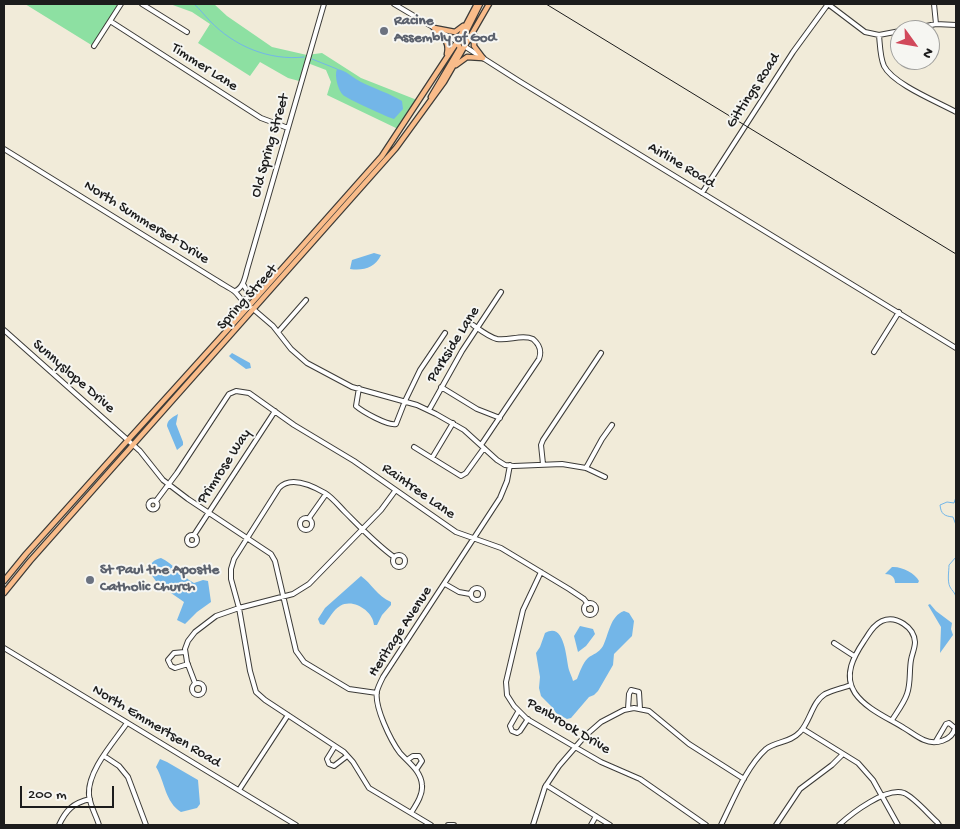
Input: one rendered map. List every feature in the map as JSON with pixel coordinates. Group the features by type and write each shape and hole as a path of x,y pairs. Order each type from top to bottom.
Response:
{"main road":[{"path":"465,46 462,40 479,4"},
{"name":"Spring Street","path":"4,581 50,527 382,156 445,61 479,4"},
{"name":"Spring Street","path":"4,593 56,532 379,170 449,74 489,4"},
{"path":"434,28 455,32 461,29 471,15"},
{"path":"434,28 448,45 445,61"},
{"path":"476,28 473,43 483,58"},
{"path":"420,116 460,48 457,42"},
{"path":"449,74 467,56 483,58"},
{"path":"95,477 101,482"},
{"path":"50,527 56,532"}],"street":[{"path":"94,46 121,4"},
{"path":"142,4 187,32"},
{"name":"Old Spring Street","path":"243,284 324,4"},
{"name":"Airline Road","path":"394,4 956,348"},
{"path":"828,4 865,32 880,35 890,33"},
{"name":"Gittings Road","path":"702,192 793,52 828,4"},
{"path":"934,4 936,20"},
{"name":"Timmer Lane","path":"110,22 261,118 288,128"},
{"path":"940,24 956,25"},
{"path":"880,35 882,59 885,68 891,75 902,83 956,112"},
{"name":"North Summerset Drive","path":"4,149 228,289 235,291"},
{"path":"243,284 248,294 247,298 242,300 235,291 243,284"},
{"name":"Parkside Lane","path":"429,410 475,326 501,292"},
{"path":"278,332 306,300"},
{"path":"249,306 278,332 291,349 307,363 344,383 429,410 453,423 505,465 562,464 586,468 605,477"},
{"path":"874,352 899,312"},
{"path":"414,447 461,476 466,473 540,359 540,348 536,342 529,338 499,339 492,337 475,326"},
{"name":"Sunnyslope Drive","path":"4,330 134,445 148,459 160,477 169,485 273,557 284,596"},
{"path":"359,388 356,406 360,410 392,425 396,424 420,370 445,333"},
{"path":"543,464 541,445 543,440 601,353"},
{"path":"441,387 477,409 500,418"},
{"name":"Raintree Lane","path":"169,485 224,400 230,394 239,391 253,395 294,425 354,461 456,532 501,548 584,599 588,604"},
{"name":"Primrose Way","path":"194,535 275,411"},
{"path":"432,458 453,423"},
{"path":"586,468 602,439 612,426"},
{"name":"Heritage Avenue","path":"416,770 391,740 380,710 377,692 383,677 500,498 507,481 510,466"},
{"path":"394,557 326,494 296,481 289,481 279,488 234,559 231,579 239,608 250,671 256,692 347,756 370,788 431,825"},
{"path":"156,501 169,485"},
{"path":"195,683 185,652 188,642 204,623 216,616 239,608 292,594 308,584 381,510 395,491"},
{"path":"309,518 326,494"},
{"name":"Penbrook Drive","path":"540,572 523,610 506,682 507,695 518,712 602,762 640,779 706,825"},
{"path":"445,584 459,592 470,594"},
{"path":"284,596 296,651 304,662 349,689 377,692"},
{"path":"892,720 907,695 915,644 914,634 904,624 897,620 883,620 876,625 854,656 850,671 851,685 856,694 866,704 926,741 936,741 945,740 951,736 955,728 949,723 946,724 936,741"},
{"path":"834,643 854,656"},
{"name":"North Emmertsen Road","path":"4,648 296,825"},
{"path":"185,652 174,653 168,660 171,666 175,668 188,664"},
{"path":"721,825 744,779 768,748 793,739 803,729 820,699 825,694 851,685"},
{"path":"628,709 631,690 639,692 640,709"},
{"path":"532,825 546,785 584,736 601,722 628,709 634,708 649,712 681,737 744,779"},
{"path":"518,712 510,726 512,731 517,733 520,731 528,719"},
{"path":"238,790 288,715"},
{"path":"99,825 90,799 91,779 127,722"},
{"path":"803,729 858,763 874,780 898,825"},
{"path":"335,746 327,759 329,764 334,766 347,756"},
{"path":"776,825 800,789 832,765 843,754"},
{"path":"104,756 119,766 128,777 146,825"},
{"path":"407,760 413,756 419,756 422,761 416,770 422,785 421,794 411,813"},
{"path":"546,785 610,825"},
{"path":"839,825 853,812 883,796 896,792 907,794 939,825"},
{"path":"59,825 71,806 90,799"},
{"path":"591,825 596,816"},
{"path":"283,825 286,819"},
{"path":"448,825 454,825"}],"green space":[{"path":"25,4 120,4 93,46"},
{"path":"170,4 214,4 227,16 272,47 307,55 322,53 361,78 417,100 398,129 327,95 331,82 326,70 305,62 299,81 288,78 260,62 250,76 198,43 210,24 192,12"}],"water":[{"path":"337,69 402,101 403,109 394,119 346,97 341,93 338,86 336,79"},
{"path":"374,253 381,255 372,266 364,269 350,269 352,260"},
{"path":"232,353 250,363 251,368 246,369 231,358 229,356"},
{"path":"178,414 176,424 183,445 177,450 167,424 169,420"},
{"path":"161,558 194,583 203,580 208,581 211,602 185,624 177,620 184,602 158,584 148,570 153,562"},
{"path":"892,567 911,573 917,578 918,583 895,583 892,576 885,574"},
{"path":"361,576 382,597 391,602 391,605 382,615 377,625 374,625 370,615 362,607 351,604 340,606 324,625 320,624 318,619 325,608"},
{"path":"930,604 952,623 953,635 940,653 941,627 928,605"},
{"path":"624,611 629,613 634,621 632,636 614,654 613,665 598,691 589,697 571,718 567,719 556,713 541,696 539,688 540,677 536,653 545,633 557,632 561,637 573,681 577,679 586,660 601,648 613,621 619,613"},
{"path":"580,626 593,629 595,634 586,646 578,652 574,636"},
{"path":"160,759 198,780 200,804 197,808 181,812 172,803 156,767"}],"waterway":[{"path":"194,4 219,30 253,50 278,57 304,57"},
{"path":"312,59 337,69"},
{"path":"956,497 954,503 947,502 940,505 941,511 945,515 953,517 956,525"},
{"path":"956,557 949,565 948,579 949,585 956,597"}],"railway":[{"path":"546,4 956,254"}],"place":[{"name":"Racine Assembly of God","path":"384,31"},
{"name":"St Paul the Apostle Catholic Church","path":"90,580"}]}
